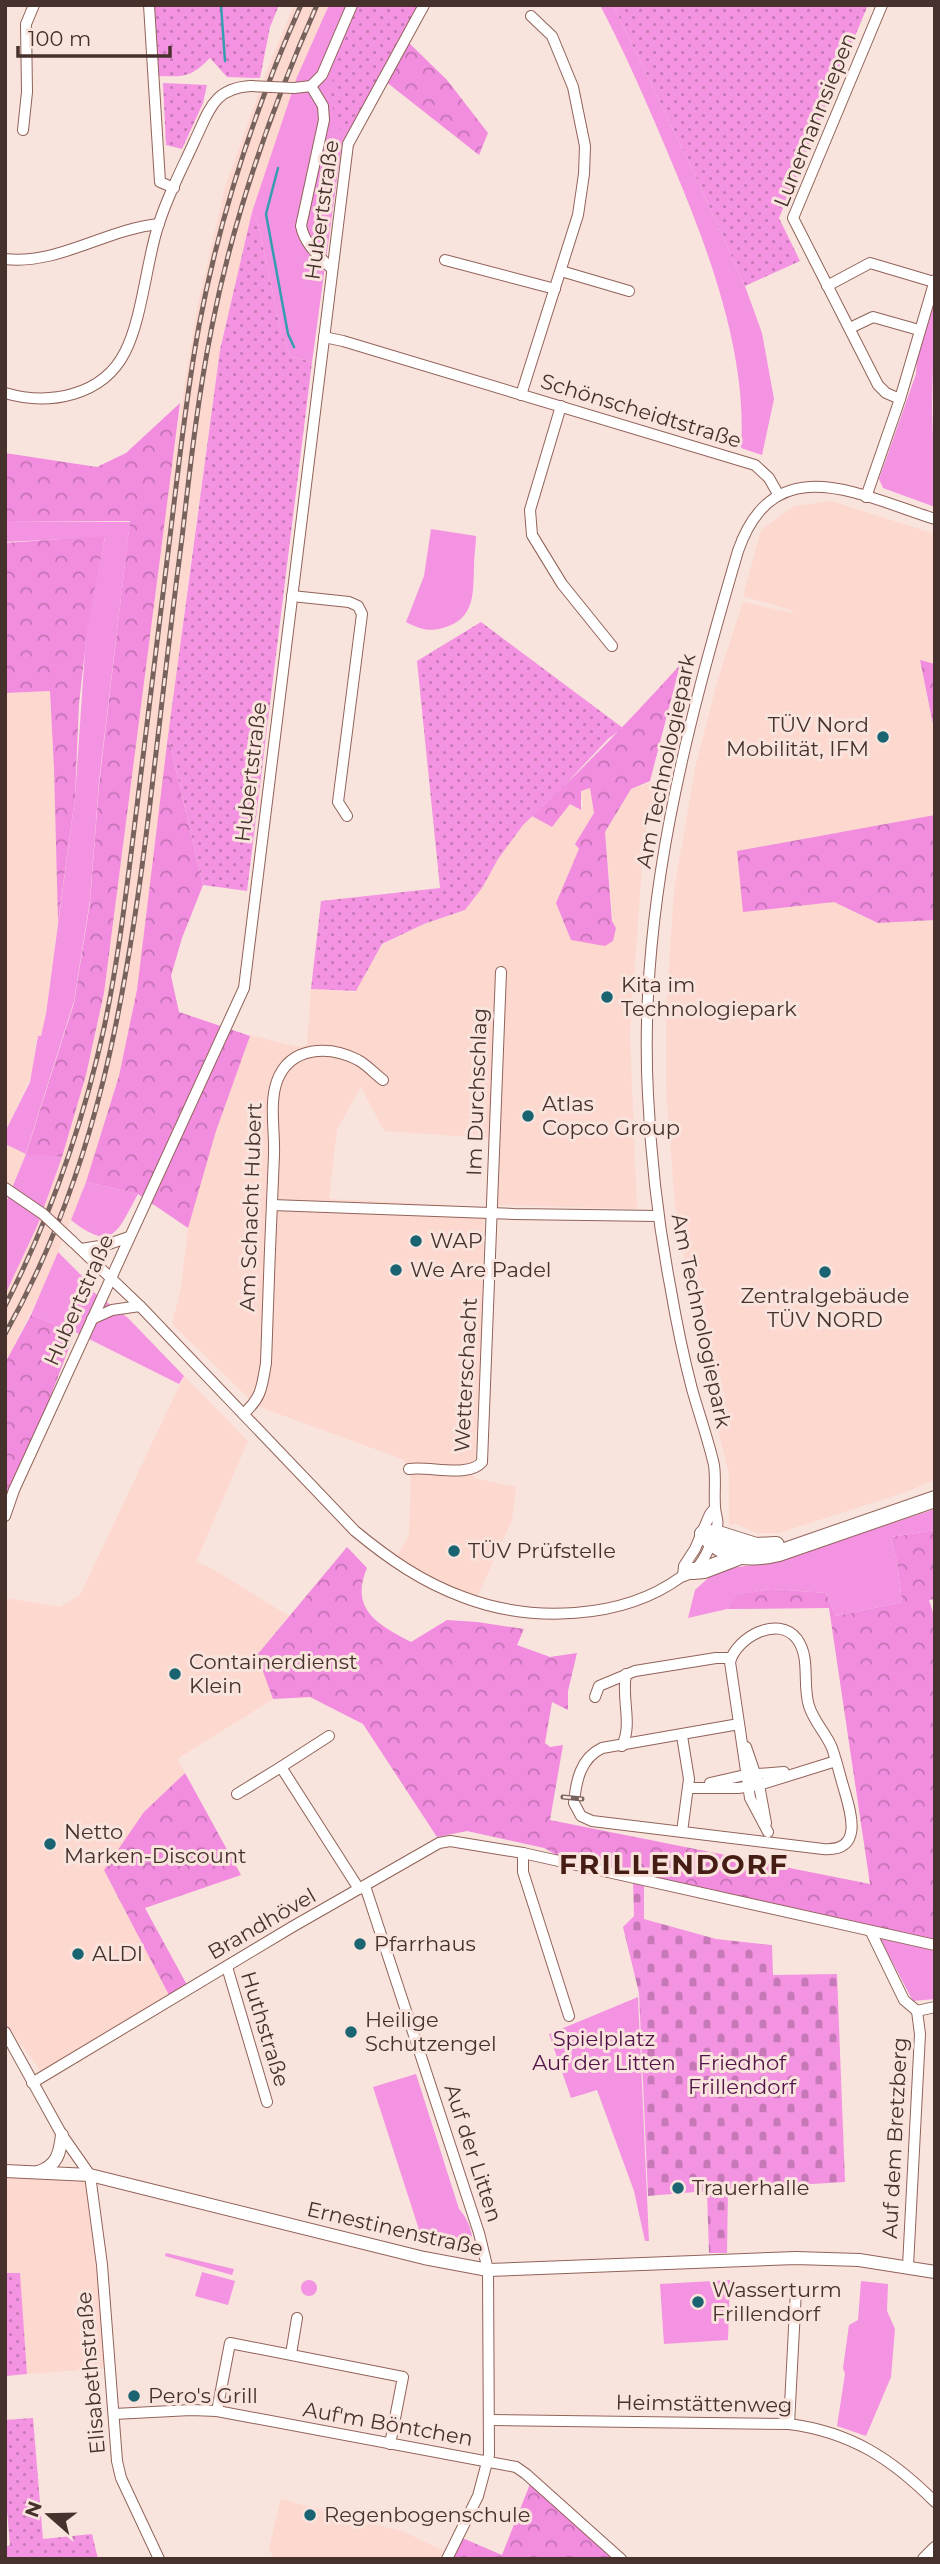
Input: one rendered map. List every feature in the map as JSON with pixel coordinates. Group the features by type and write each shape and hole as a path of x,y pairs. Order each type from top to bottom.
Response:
{"highway":[{"path":"710,1537 756,1546 779,1545 935,1492"},
{"path":"688,1573 738,1557 779,1553 935,1499"},
{"path":"710,1537 738,1557"}],"main road":[{"path":"36,2172 47,2169 54,2162 59,2154 62,2135"},
{"name":"Ernestinenstraße","path":"5,2171 90,2175 424,2258 488,2270 796,2258 908,2266 935,2274"},
{"path":"924,2559 935,2548"}],"street":[{"path":"23,130 27,92 26,24 34,5"},
{"path":"149,5 160,182 174,188"},
{"path":"5,393 41,400 72,396 106,376 119,362 130,338 159,224 214,101 229,89 251,86 311,86 322,75 352,5"},
{"name":"Hubertstraße","path":"5,1516 14,1490 244,988 350,137 424,5"},
{"name":"Lunemannsiepen","path":"882,5 793,218 878,385 886,393 900,399"},
{"path":"521,395 582,198 585,146 578,101 561,57 552,36 531,16"},
{"path":"311,86 323,107 324,120 301,226 303,237 310,247 332,269"},
{"path":"5,259 29,259 56,254 143,226 159,224"},
{"path":"445,260 555,289"},
{"path":"827,286 870,263 934,281 900,399 866,497"},
{"path":"561,271 629,291"},
{"path":"850,328 873,317 919,330"},
{"name":"Schönscheidtstraße","path":"324,337 755,465 769,478 778,494"},
{"path":"561,407 531,507 530,522 538,547 562,584 612,646"},
{"path":"778,494 795,488 822,487 866,497 935,519"},
{"name":"Am Technologiepark","path":"243,1414 355,1531 418,1577 485,1604 532,1612 574,1612 631,1603 666,1589 688,1573 710,1537 710,1514 715,1508 714,1466 670,1290 658,1216 649,1115 647,1025 650,961 672,800 694,707 738,551 752,522 764,505 778,494"},
{"path":"292,596 349,602 358,606 362,614 338,803 347,817"},
{"name":"Im Durchschlag","path":"491,1213 501,972"},
{"name":"Am Schacht Hubert","path":"243,1414 256,1402 262,1389 265,1363 274,1093 277,1081 288,1064 318,1049 331,1050 359,1061 383,1080"},
{"path":"10,1191 43,1214 140,1306 243,1414"},
{"path":"272,1205 615,1217 658,1216"},
{"name":"Wetterschacht","path":"410,1469 468,1471 482,1462 491,1213"},
{"path":"77,1246 106,1245 129,1237"},
{"path":"92,1320 112,1310 140,1306"},
{"path":"740,1730 645,1740 603,1748 586,1761 575,1790 574,1803 577,1811 592,1821 682,1832 769,1837 829,1849 845,1843 851,1833 853,1819 829,1741 810,1710 805,1687 805,1658 792,1634 776,1627 764,1630 738,1648 731,1658 733,1693 752,1780 750,1798 769,1837"},
{"path":"595,1698 599,1686 635,1671 731,1658"},
{"path":"622,1746 629,1718 624,1696 626,1674"},
{"path":"607,1684 624,1696"},
{"path":"237,1794 329,1736"},
{"path":"682,1736 689,1788 682,1832"},
{"path":"689,1788 752,1780 836,1761"},
{"name":"Auf der Litten","path":"281,1767 362,1888 479,2233 488,2270 491,2420 488,2461 478,2496 447,2559"},
{"name":"Brandhövel","path":"32,2083 439,1843 450,1841 523,1853 935,1945"},
{"path":"523,1853 523,1872 569,2016"},
{"name":"Auf dem Bretzberg","path":"871,1932 904,2000 917,2011 920,2034 908,2266"},
{"name":"Huthstraße","path":"227,1966 267,2102"},
{"name":"Auf dem Bretzberg","path":"917,2011 935,2007"},
{"path":"5,2032 62,2135 90,2175"},
{"name":"Elisabethstraße","path":"90,2175 121,2478 159,2559"},
{"path":"789,2424 796,2290"},
{"path":"290,2354 297,2318"},
{"path":"217,2411 230,2343 290,2354 402,2377 390,2444"},
{"name":"Auf'm Böntchen","path":"114,2414 217,2411 516,2467 621,2559"},
{"name":"Heimstättenweg","path":"491,2420 789,2424 813,2427 852,2440 887,2460 935,2502"}],"shaded area":[{"path":"294,5 329,5 297,77 252,212 220,350 137,990 119,1076 86,1182 44,1286 5,1363 5,1295 38,1224 62,1157 86,1075 104,993 171,471 197,308 225,188 265,75"},
{"path":"831,501 935,534 935,664 920,661 935,734 935,815 738,851 743,911 834,902 878,923 935,920 935,1480 779,1533 756,1533 735,1523 731,1526 729,1524 729,1474 712,1407 714,1400 724,1394 720,1375 713,1376 707,1370 698,1335 675,1205 666,1089 666,1013 674,891 695,768 718,679 743,602 793,613 791,610 743,596 761,530 794,506"},
{"path":"50,691 58,922 46,1014 41,1036 37,1036 32,1074 5,1132 5,693"},
{"path":"659,780 644,838 630,1035 637,1209 495,1205 488,1138 384,1131 361,1087 337,1129 329,1199 484,1207 482,1336 474,1478 516,1487 512,1520 477,1597 466,1595 395,1560 409,1535 411,1469 402,1459 257,1406 172,1324 181,1288 188,1228 216,1130 250,1035 298,1047 307,1045 311,989 355,992 382,945 423,925 465,910 482,888 498,859 532,816 552,827 570,804 580,810 583,805 581,791 590,787 594,813 575,844 580,848 556,903 571,940 581,941 616,928 613,921 605,832 631,789"},
{"path":"5,1144 26,1154 5,1204"},
{"path":"184,1376 248,1441 196,1562 209,1567 289,1616 257,1655 273,1699 177,1759 185,1773 144,1812 105,1870 169,1995 42,2073 5,2022 5,1598 60,1607 80,1595"},
{"path":"5,2175 92,2179 112,2368 27,2374 20,2274 5,2273"},
{"name":"Regenbogenschule","path":"281,2499 404,2532 446,2552 442,2559 274,2559 269,2548"}],"green space":[{"path":"150,5 279,5 270,27 260,78 227,77 210,58 196,70 184,75 153,76"},
{"path":"329,5 352,5 349,133 342,142 312,362 290,356 281,332 258,223 252,212 297,77"},
{"path":"353,5 423,5 349,133 335,126 331,91 339,39"},
{"path":"600,5 613,5 696,177 745,286 762,333 774,399 762,455 741,448 738,372 731,334 709,258 651,114"},
{"path":"613,5 868,5 779,218 800,261 745,286"},
{"path":"407,41 447,80 488,133 479,155 385,81"},
{"path":"163,83 207,85 203,103 182,149 166,145"},
{"path":"252,212 258,223 281,332 290,356 312,362 247,891 203,885 168,736 220,350"},
{"path":"935,286 932,406 935,507 883,488 879,479 916,374 917,357"},
{"path":"180,403 104,993 86,1075 62,1157 26,1154 74,1003 90,903 99,785 130,521 5,521 5,453 97,467 126,453"},
{"path":"5,521 130,522 99,781 90,900 74,1001 26,1153 62,1157 38,1224 5,1295 5,1205 26,1154 5,1144 5,1132 30,1082 38,1036 41,1036 46,1014 75,797 87,622 105,537 5,542"},
{"path":"431,529 476,536 471,603 467,611 454,624 428,630 406,622 424,576"},
{"path":"105,536 88,623 79,704 75,797 58,922 50,691 5,693 5,543"},
{"path":"481,622 623,728 608,739 523,825 465,910 424,924 382,944 356,991 311,989 321,901 440,888 417,661"},
{"path":"920,660 935,664 935,734"},
{"path":"680,665 650,781 631,789 605,832 612,921 616,928 613,941 605,946 571,940 556,903 579,849 575,844 594,813 590,788 581,791 581,810 570,804 552,827 532,816 608,742"},
{"path":"168,736 203,885 182,938 171,976 179,1012 250,1036 216,1131 188,1228 138,1194 86,1182 119,1076 137,990"},
{"path":"935,815 935,920 878,923 834,902 743,912 737,851"},
{"path":"86,1182 138,1194 125,1219 112,1234 96,1235 71,1220"},
{"path":"58,1252 84,1278 88,1288 128,1318 184,1376 179,1384 75,1332 31,1315"},
{"path":"31,1315 75,1332 5,1516 5,1363"},
{"path":"935,1509 935,1530 891,1537 902,1602 836,1616 826,1593 772,1589 739,1594 727,1609 688,1618 695,1590 717,1570 774,1562"},
{"path":"935,1530 935,1599 929,1600 935,1619 935,1940 562,1858 544,1848 467,1831 437,1837 363,1724 310,1697 273,1699 257,1655 347,1547 367,1568 362,1583 362,1595 370,1614 388,1629 411,1642 447,1620 524,1629 517,1645 550,1657 577,1653 568,1691 568,1710 552,1702 545,1743 550,1747 563,1745 550,1820 870,1884 829,1608 727,1609 738,1594 772,1589 826,1593 836,1616 902,1602 891,1537"},
{"path":"185,1773 241,1875 145,1908 187,1985 169,1995 104,1870 144,1812"},
{"name":"Friedhof Frillendorf","path":"633,1882 644,1886 644,1919 716,1939 772,1945 773,1975 837,1974 845,2182 728,2189 727,2253 709,2253 707,2191 648,2196 639,1993 623,1927 634,1916"},
{"path":"878,1935 935,1947 935,1999 913,2001"},
{"name":"Spielplatz Auf der Litten","path":"638,1997 649,2241 645,2241 634,2191 597,2090 571,2098 549,2034"},
{"path":"416,2074 459,2209 471,2231 472,2243 467,2253 425,2245 423,2242 373,2087"},
{"path":"166,2253 234,2269 232,2275 165,2256"},
{"path":"202,2272 235,2281 228,2305 195,2296"},
{"path":"5,2273 20,2273 27,2374 5,2376"},
{"path":"309,2280 315,2282 315,2294 309,2296 303,2294 301,2288 303,2282"},
{"path":"730,2280 728,2340 664,2344 660,2284"},
{"path":"861,2281 888,2284 887,2311 895,2329 891,2377 866,2436 837,2426 849,2325 858,2320"},
{"path":"33,2418 43,2539 92,2534 98,2559 5,2559 5,2547 10,2545 5,2488 5,2420"},
{"path":"530,2484 620,2559 449,2559 460,2537 502,2555"}],"waterway":[{"path":"221,5 225,61"},
{"path":"278,168 266,214 288,334 294,347"}],"railway":[{"path":"5,1306 51,1205 96,1064 122,921 184,423 199,326 217,244 241,162 301,5"},
{"path":"5,1334 37,1273 63,1210 85,1146 103,1080 118,1014 140,880 195,432 212,326 231,244 269,123 317,5"},
{"path":"563,1797 582,1799"}],"place":[{"name":"TÜV Nord Mobilität, IFM","path":"883,737"},
{"name":"Kita im Technologiepark","path":"607,997"},
{"name":"Atlas Copco Group","path":"528,1116"},
{"name":"WAP","path":"416,1241"},
{"name":"We Are Padel","path":"396,1270"},
{"name":"Zentralgebäude TÜV NORD","path":"825,1272"},
{"name":"TÜV Prüfstelle","path":"454,1551"},
{"name":"Containerdienst Klein","path":"175,1674"},
{"name":"Netto Marken-Discount","path":"50,1844"},
{"name":"Pfarrhaus","path":"360,1944"},
{"name":"ALDI","path":"78,1954"},
{"name":"Heilige Schutzengel","path":"351,2032"},
{"name":"Trauerhalle","path":"678,2188"},
{"name":"Wasserturm Frillendorf","path":"698,2302"},
{"name":"Pero's Grill","path":"134,2396"},
{"name":"Regenbogenschule","path":"310,2515"}],"district":[{"name":"FRILLENDORF","path":"674,1864"}]}
